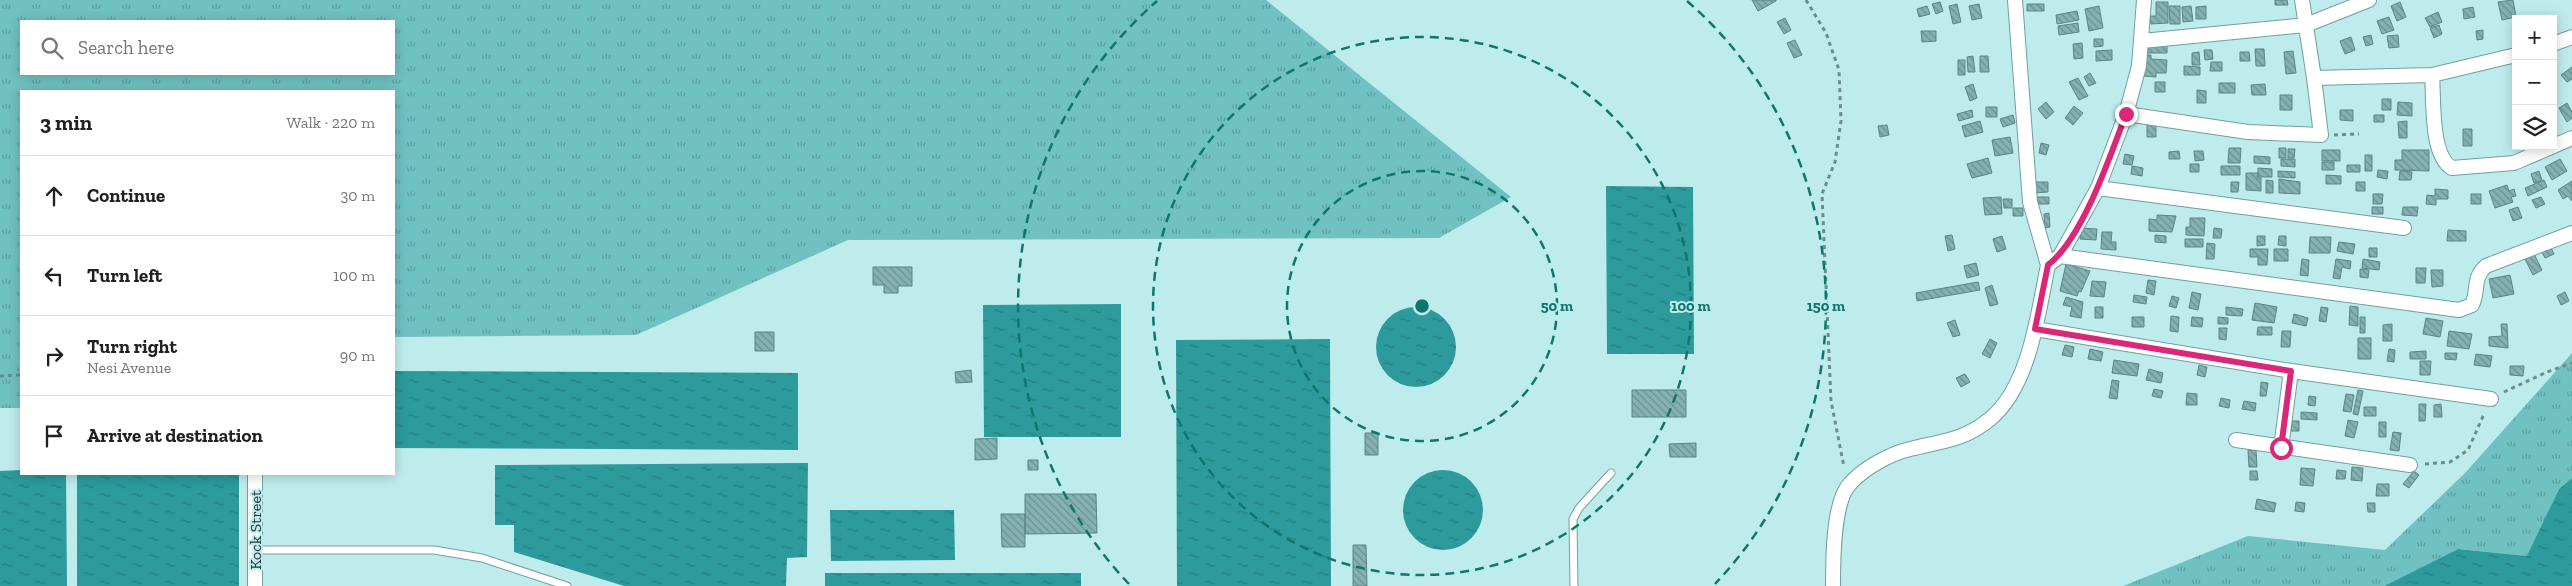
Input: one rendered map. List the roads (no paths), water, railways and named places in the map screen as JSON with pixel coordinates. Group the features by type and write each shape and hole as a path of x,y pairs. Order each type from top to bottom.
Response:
{"street":[{"path":"1833,586 1837,518 1848,486 1869,469 1887,458 1908,449 1962,438 1991,418 2010,396 2021,374 2035,329 2048,265 2030,202 2015,0"},
{"path":"2048,265 2060,256 2098,188 2126,114 2139,66 2144,0"},
{"path":"2126,114 2248,132 2321,135 2302,0"},
{"path":"2142,40 2306,25 2369,0"},
{"path":"2557,43 2572,38"},
{"path":"2314,78 2432,74 2512,56"},
{"path":"2432,74 2437,146 2445,165 2452,168 2514,163 2572,138"},
{"path":"2098,188 2404,228"},
{"path":"2060,256 2459,310 2472,305 2475,299 2476,281 2479,272 2486,266 2572,232"},
{"path":"2035,329 2291,371 2491,399"},
{"path":"2281,448 2291,371"},
{"path":"2236,440 2281,448 2410,465"},
{"name":"Kock Street","path":"254,475 256,586"}],"lane":[{"path":"1574,586 1573,520 1578,508 1611,473"},
{"path":"255,550 434,550 482,558 567,586"}],"water":[{"path":"1606,186 1693,187 1694,354 1607,354"},
{"path":"1121,304 1121,437 984,437 983,305"},
{"path":"1416,307 1431,310 1444,319 1453,332 1456,347 1453,362 1444,375 1431,384 1416,387 1401,384 1388,375 1379,362 1376,347 1379,332 1388,319 1401,310"},
{"path":"1330,339 1331,586 1177,586 1176,340"},
{"path":"395,371 798,373 798,450 395,448"},
{"path":"808,463 807,557 787,558 786,586 624,586 514,552 514,525 495,525 495,465"},
{"path":"20,470 20,475 66,475 67,586 0,586 0,471"},
{"path":"1443,470 1458,473 1471,482 1480,495 1483,510 1480,525 1471,538 1458,547 1443,550 1428,547 1415,538 1406,525 1403,510 1406,495 1415,482 1428,473"},
{"path":"77,475 239,475 239,586 77,586"},
{"path":"2572,478 2572,586 2384,586 2458,549 2527,556 2559,489"},
{"path":"830,510 954,510 955,560 831,561"},
{"path":"825,573 1081,573 1081,586 825,586"}]}
